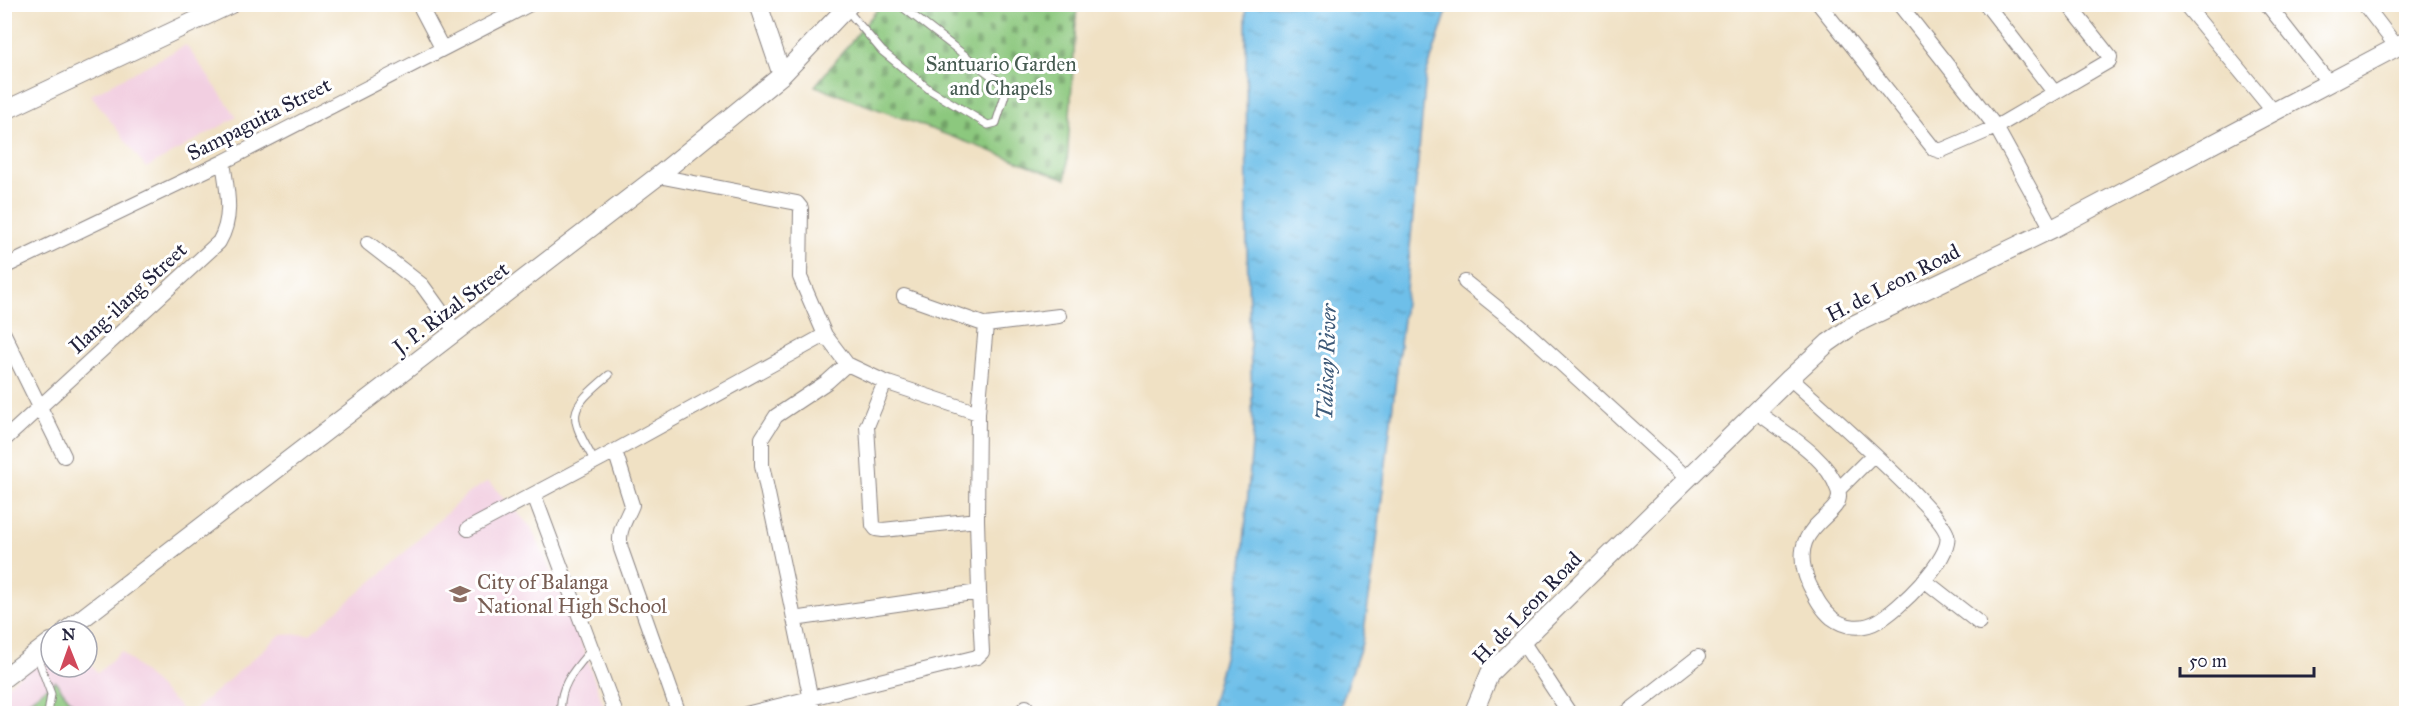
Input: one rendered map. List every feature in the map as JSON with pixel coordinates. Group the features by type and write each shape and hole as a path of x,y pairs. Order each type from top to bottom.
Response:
{"street":[{"path":"4,111 231,4"},
{"path":"419,4 442,48"},
{"name":"Sampaguita Street","path":"4,267 223,162 530,4"},
{"path":"758,4 782,75"},
{"path":"1819,4 1934,149 1940,151 1996,127 2109,62 2110,57 2068,4"},
{"path":"1899,4 1996,127 2052,229"},
{"path":"1986,4 2054,92"},
{"path":"2185,4 2274,112"},
{"path":"2266,4 2330,83"},
{"path":"2364,4 2402,44"},
{"name":"J. P. Rizal Street","path":"82,619 658,177 782,75 848,6"},
{"name":"H. de Leon Road","path":"1473,714 1490,673 1790,378 1841,332 2052,229 2402,44"},
{"name":"Ilang-ilang Street","path":"4,440 41,409 219,242 227,229 229,209 223,162"},
{"path":"658,177 797,203 801,208 800,277 825,335 847,364 885,382 978,412"},
{"path":"368,243 422,285 456,332"},
{"path":"1465,282 1520,326 1688,479"},
{"path":"904,296 986,325 1059,316"},
{"path":"746,714 976,657 982,652 977,520 978,412 986,325"},
{"path":"4,334 64,456"},
{"path":"468,529 825,335"},
{"path":"814,714 762,465 762,438 776,416 827,382 847,364"},
{"path":"1757,412 1815,458 1829,473 1838,490 1839,498 1836,505 1804,539 1801,550 1808,582 1819,604 1832,618 1848,627 1863,626 1878,621 1924,580 1947,546 1947,536 1940,523 1873,455 1790,378"},
{"path":"885,382 867,426 873,525 876,529 883,530 977,520"},
{"path":"615,451 632,505 618,537 679,714"},
{"path":"1838,490 1873,455"},
{"path":"534,495 616,714"},
{"path":"1924,580 1979,623"},
{"path":"794,619 979,592"},
{"path":"1522,641 1570,714"},
{"path":"4,678 39,652"},
{"path":"1625,714 1698,657"}],"lane":[{"path":"848,6 882,51 930,90 988,125 996,123 1005,95 1002,84 901,6"},
{"path":"595,462 579,434 574,416 583,397 609,375"},
{"path":"561,714 560,702 566,679 592,648"},
{"path":"36,654 51,694 48,714"}],"shaded area":[{"path":"186,45 237,117 146,168 91,95"},
{"name":"City of Balanga National High School","path":"488,481 531,527 574,621 606,713 190,714 280,635 310,634 389,567 467,494"},
{"path":"121,651 186,713 5,713 4,688 39,660 39,679 99,679 99,672"}],"green space":[{"name":"Santuario Garden and Chapels","path":"881,5 1077,5 1066,179 815,86"},
{"path":"55,681 80,713 11,714"}],"water":[{"name":"Talisay River","path":"1246,5 1449,5 1426,75 1405,302 1374,566 1362,643 1338,713 1209,713 1234,620 1242,567 1253,431 1247,248"}],"place":[{"name":"City of Balanga National High School","path":"460,594"}]}
